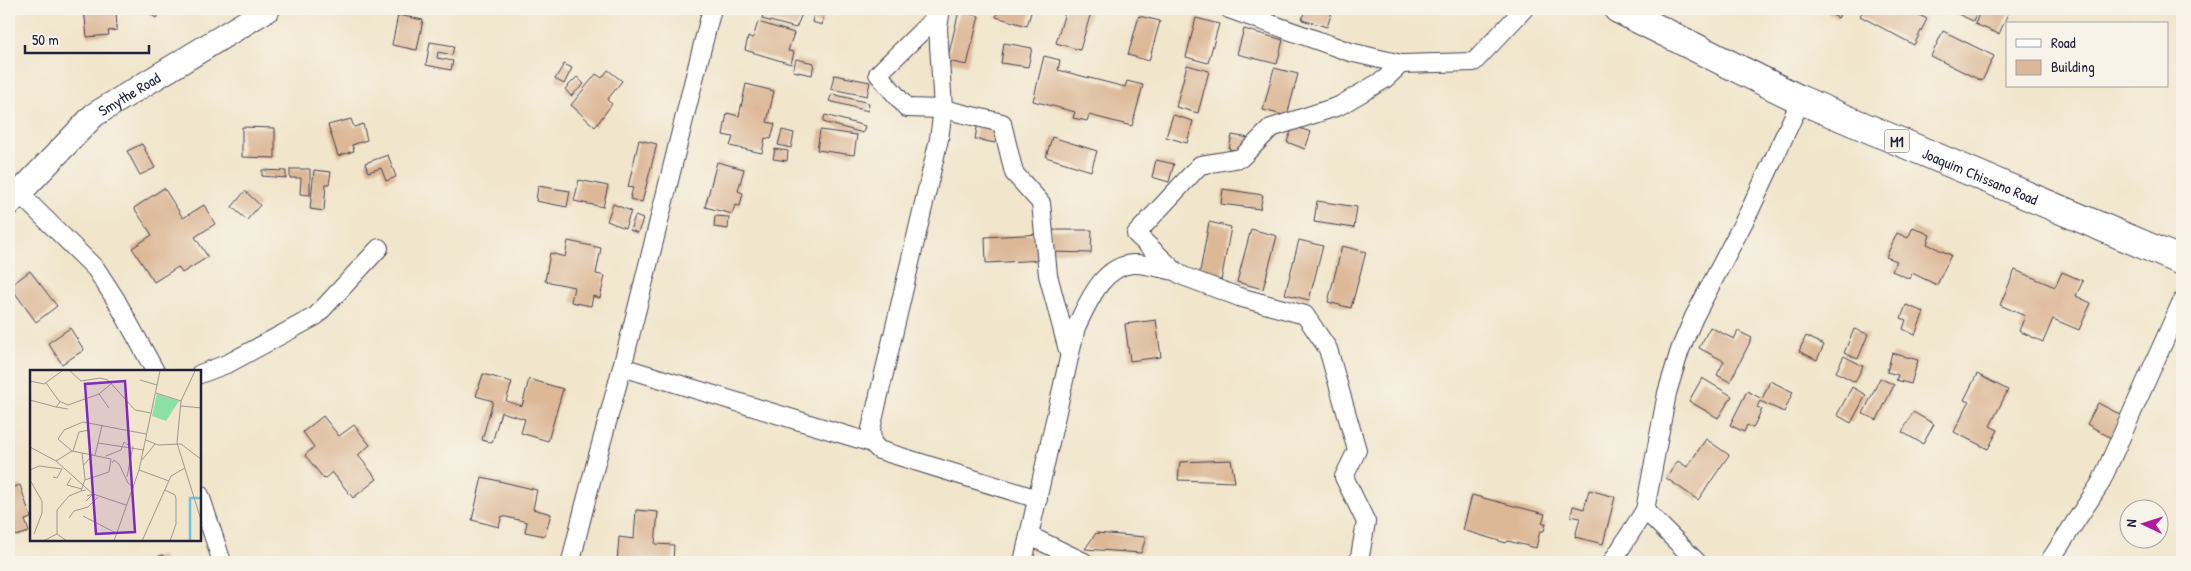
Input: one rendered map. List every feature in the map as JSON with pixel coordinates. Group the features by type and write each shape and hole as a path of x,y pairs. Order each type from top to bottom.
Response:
{"highway":[{"name":"Joaquim Chissano Road","path":"1618,9 1801,100 2182,261"}],"street":[{"name":"Smythe Road","path":"14,198 94,115 268,9"},
{"path":"571,562 585,497 622,367 712,9"},
{"path":"1229,9 1350,52 1401,64 1474,62 1524,9"},
{"path":"872,443 872,429 939,139 943,109 938,28 940,11"},
{"path":"940,11 878,74 907,108 943,109 1002,123 1014,173 1041,204 1048,275 1069,354"},
{"path":"1175,271 1136,234 1200,165 1242,158 1271,128 1339,106 1385,79 1401,64"},
{"path":"1612,562 1645,510 1667,394 1680,350 1694,317 1750,210 1801,100"},
{"path":"14,198 96,269 116,300 154,370"},
{"path":"201,374 230,363 316,316 379,248"},
{"path":"1023,562 1076,327 1091,298 1110,272 1133,264 1175,271 1239,297 1306,315 1328,350 1357,450 1344,476 1366,522 1359,562"},
{"path":"2049,562 2100,484 2182,301"},
{"path":"622,367 872,443 879,450 1038,499"},
{"path":"201,498 222,562"},
{"path":"1645,510 1697,562"},
{"path":"1030,536 1084,562"}],"building":[{"path":"84,9 116,9 117,30 108,31 109,35 87,37"},
{"path":"143,9 162,9 156,18"},
{"path":"764,9 804,9 796,28 762,19"},
{"path":"815,9 825,9 822,25 812,22"},
{"path":"999,9 1032,9 1027,26 996,17"},
{"path":"1066,9 1092,9 1080,50 1056,43"},
{"path":"1305,9 1333,9 1327,27 1302,20"},
{"path":"1821,9 1843,9 1838,18"},
{"path":"1864,9 1907,9 1927,19 1914,45 1860,16"},
{"path":"1947,9 1978,9 1973,21"},
{"path":"1981,9 2010,9 1999,34 1975,24"},
{"path":"959,11 979,16 967,65 947,61"},
{"path":"398,15 423,20 417,50 392,45"},
{"path":"1139,16 1160,21 1149,61 1128,55"},
{"path":"1196,18 1219,24 1208,63 1186,57"},
{"path":"758,22 794,33 788,51 794,52 791,64 745,50 748,37 753,38"},
{"path":"1244,29 1283,40 1277,64 1237,54"},
{"path":"1943,31 1994,56 1982,81 1931,56"},
{"path":"430,42 454,46 452,55 438,52 437,58 453,61 451,70 426,65"},
{"path":"1004,43 1032,48 1028,67 1001,63"},
{"path":"1044,56 1060,60 1058,70 1125,87 1127,81 1143,85 1132,126 1089,115 1087,121 1073,118 1075,112 1033,101"},
{"path":"796,59 814,63 812,75 793,71"},
{"path":"564,64 572,68 564,84 555,79"},
{"path":"1187,65 1209,71 1198,113 1176,107"},
{"path":"1274,68 1298,74 1287,116 1263,110"},
{"path":"608,70 622,81 607,100 612,104 595,127 571,105 596,74 602,78"},
{"path":"834,75 870,82 867,96 831,89"},
{"path":"577,77 584,84 571,96 565,89"},
{"path":"746,84 774,91 767,122 775,124 771,139 765,138 762,153 730,146 733,137 723,135 727,113 739,116"},
{"path":"832,94 869,103 868,111 829,101"},
{"path":"825,115 865,126 863,133 823,122"},
{"path":"1173,115 1193,121 1187,143 1166,137"},
{"path":"351,119 354,127 363,124 367,140 352,145 354,151 338,156 328,125"},
{"path":"978,122 998,127 995,143 975,139"},
{"path":"1293,126 1311,132 1305,149 1287,142"},
{"path":"242,127 275,128 275,158 242,157"},
{"path":"782,130 794,133 791,148 778,145"},
{"path":"820,130 857,135 854,155 817,150"},
{"path":"1232,135 1249,138 1247,152 1229,149"},
{"path":"1052,137 1097,151 1091,171 1046,157"},
{"path":"639,140 657,144 642,202 630,199 633,188 628,187"},
{"path":"142,144 155,168 140,175 127,151"},
{"path":"775,149 788,151 787,161 773,159"},
{"path":"388,155 396,177 386,181 381,168 368,172 365,163"},
{"path":"1156,160 1174,164 1169,182 1152,177"},
{"path":"717,162 744,169 738,191 743,193 740,206 735,205 732,214 705,207"},
{"path":"290,169 310,169 310,195 300,194 301,178 290,178"},
{"path":"262,170 286,171 286,178 262,176"},
{"path":"314,170 331,172 329,184 326,184 324,211 310,209"},
{"path":"579,180 608,186 603,207 574,201"},
{"path":"538,186 570,191 567,207 536,201"},
{"path":"164,188 183,218 204,205 215,224 195,237 208,257 182,273 178,267 154,282 132,248 152,235 134,208"},
{"path":"1223,189 1263,195 1260,209 1221,204"},
{"path":"245,191 260,205 247,220 232,207"},
{"path":"1317,201 1357,207 1354,228 1314,222"},
{"path":"613,204 631,211 625,228 607,221"},
{"path":"635,216 643,219 638,233 630,230"},
{"path":"715,216 729,217 728,229 714,227"},
{"path":"1209,222 1231,227 1221,281 1199,277"},
{"path":"1913,227 1930,235 1927,244 1951,255 1937,285 1912,273 1910,279 1892,271 1897,261 1886,257 1897,233 1908,238"},
{"path":"1251,229 1277,236 1263,289 1237,282"},
{"path":"1051,230 1092,230 1091,253 1051,252"},
{"path":"1042,234 1043,260 986,263 985,237"},
{"path":"1299,240 1323,246 1309,300 1285,294"},
{"path":"568,241 601,248 596,274 605,276 600,298 593,296 591,306 571,302 574,287 545,281 550,253 565,257"},
{"path":"1342,246 1366,252 1351,308 1328,302"},
{"path":"2015,270 2055,287 2062,272 2083,281 2076,296 2091,303 2079,330 2053,319 2043,342 2019,331 2025,316 2000,305"},
{"path":"30,271 57,306 36,322 10,286"},
{"path":"1906,305 1924,312 1915,335 1903,329 1906,320 1901,318"},
{"path":"1156,320 1161,357 1130,361 1125,324"},
{"path":"1710,327 1734,339 1738,331 1752,338 1730,382 1717,375 1724,361 1699,348"},
{"path":"70,328 84,350 62,364 48,343"},
{"path":"1854,329 1868,334 1858,359 1844,353"},
{"path":"1806,336 1824,345 1817,360 1799,351"},
{"path":"1892,353 1918,360 1911,384 1896,380 1898,375 1887,372"},
{"path":"1844,356 1863,366 1855,382 1836,372"},
{"path":"483,374 512,382 506,401 522,406 529,379 563,389 548,441 521,433 525,419 501,412 492,443 482,440 493,401 476,396"},
{"path":"1977,374 2008,390 1990,426 1998,430 1988,449 1954,432 1969,402 1964,400"},
{"path":"1702,378 1732,396 1718,418 1689,401"},
{"path":"1880,378 1894,385 1877,420 1863,414"},
{"path":"1770,381 1793,392 1784,412 1760,401 1757,407 1762,409 1753,428 1747,425 1744,432 1730,425 1747,391 1762,399"},
{"path":"1852,387 1866,395 1851,423 1837,415"},
{"path":"2098,403 2123,416 2111,438 2087,424"},
{"path":"1913,412 1934,424 1923,444 1902,432"},
{"path":"323,416 339,436 354,425 370,445 358,455 377,479 353,498 332,472 324,479 305,455 314,447 303,432"},
{"path":"1706,439 1729,455 1698,500 1666,478 1678,461 1687,467"},
{"path":"1231,460 1235,482 1178,480 1180,462"},
{"path":"482,477 537,490 533,509 551,514 545,536 525,532 527,522 502,516 499,527 472,520"},
{"path":"20,485 30,515 30,518 25,520 29,532 16,536 9,519 9,489"},
{"path":"1589,490 1615,497 1603,544 1575,537 1580,518 1571,516 1573,506 1584,509"},
{"path":"1472,495 1545,514 1542,523 1546,523 1544,531 1540,531 1536,548 1508,541 1506,543 1463,530"},
{"path":"636,510 658,512 655,544 674,545 673,562 626,558 625,562 617,562 619,537 634,539"},
{"path":"1096,533 1146,537 1141,553 1085,549"},
{"path":"163,555 165,562 139,562"}]}
